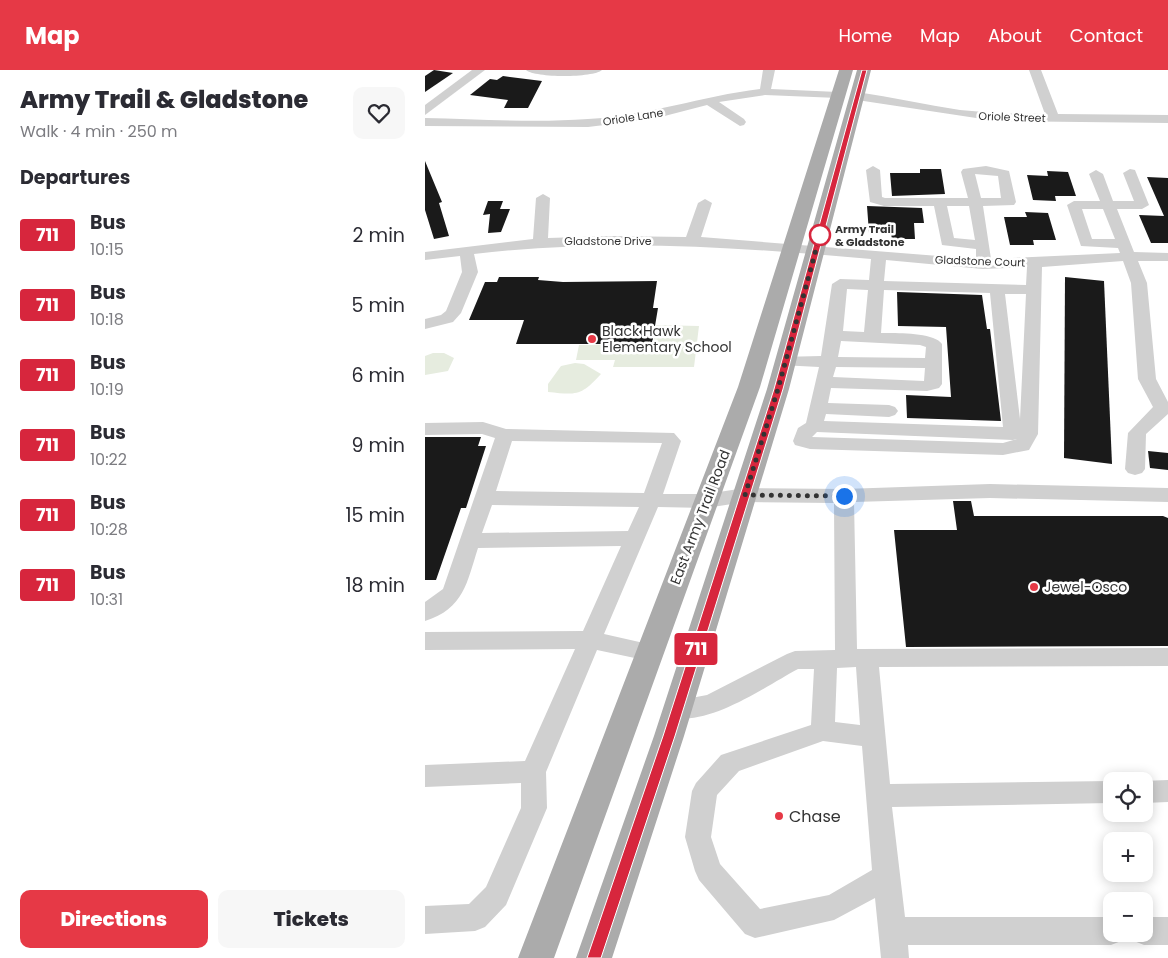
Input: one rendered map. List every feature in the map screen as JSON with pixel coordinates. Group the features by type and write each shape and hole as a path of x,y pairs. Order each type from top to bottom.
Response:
{"main road":[{"name":"East Army Trail Road","path":"536,958 749,387 846,70"},
{"path":"594,958 677,709 786,361 865,70"}],"street":[{"path":"425,111 479,70"},
{"path":"533,70 561,73 596,70"},
{"path":"765,92 769,70"},
{"path":"1035,70 1053,118"},
{"name":"Oriole Lane","path":"425,122 569,124 607,122 653,115 729,96 765,92 838,95"},
{"name":"Oriole Street","path":"857,96 899,100 974,116 1168,119"},
{"path":"709,101 740,122"},
{"path":"873,170 874,196 878,201 975,203 983,245 983,264"},
{"path":"1125,250 1086,243 1074,205 1142,205 1130,173"},
{"path":"1096,174 1139,283 1147,379 1165,408 1137,433 1135,470"},
{"path":"541,242 543,198"},
{"path":"691,242 705,203"},
{"path":"940,203 947,242 983,245"},
{"name":"Gladstone Drive","path":"425,256 541,242 613,240 691,242 792,249"},
{"name":"Gladstone Court","path":"792,249 983,264 1035,262 1125,250 1168,257"},
{"path":"425,324 447,319 453,313 470,272 466,250"},
{"path":"872,337 879,255"},
{"path":"1021,434 1035,262"},
{"path":"997,289 1022,446 1003,449 810,443 802,440 804,432 815,417 834,336 840,284 1034,290"},
{"path":"822,382 927,386 933,384 934,344 931,342 834,336"},
{"path":"786,361 934,363"},
{"path":"815,417 889,411"},
{"path":"425,429 483,428 505,435 667,437 672,441 651,501 533,772 534,808 496,896 475,917 425,920"},
{"path":"425,614 452,594 505,435"},
{"path":"484,498 706,502 745,495 844,496 990,491 1168,495"},
{"path":"844,496 847,659 873,737 894,945 1103,932"},
{"path":"470,541 634,538"},
{"path":"425,641 589,640 649,652"},
{"path":"677,709 711,704 795,660 1168,657"},
{"path":"823,731 847,659"},
{"path":"873,737 823,731 730,763 705,791 698,837 709,871 755,924 834,907 888,876"},
{"path":"425,776 533,772"},
{"path":"878,796 1103,792"},
{"path":"1153,792 1168,792"},
{"path":"1153,931 1168,931"}],"shaded area":[{"path":"656,325 699,326 694,367 613,367 615,360 576,360 579,345 653,344"},
{"path":"433,353 444,353 454,358 448,371 425,375 425,356"},
{"path":"575,363 584,364 601,374 588,387 578,392 566,394 548,392 548,384 561,366"}],"building":[{"path":"434,70 453,73 425,92 425,76"},
{"path":"503,76 542,81 528,108 504,108 508,100 470,95 490,79 497,80"},
{"path":"425,161 442,202 439,203 449,236 434,239 425,210"},
{"path":"920,169 941,169 945,194 892,196 890,173 920,173"},
{"path":"1047,171 1068,172 1076,196 1055,196 1056,201 1033,200 1027,175 1048,176"},
{"path":"1147,177 1168,178 1168,243 1151,243 1139,215 1164,216"},
{"path":"488,201 503,201 500,209 510,209 501,232 488,233 490,214 483,215"},
{"path":"867,206 922,208 924,223 914,223 915,239 892,239 891,234 869,233"},
{"path":"1025,212 1048,213 1056,240 1033,240 1034,245 1010,245 1004,217 1027,217"},
{"path":"499,277 539,277 538,280 563,282 657,281 653,308 658,308 652,344 516,344 524,320 469,320 485,282 497,282"},
{"path":"1065,277 1104,281 1112,464 1064,458"},
{"path":"897,292 982,295 987,329 990,329 1001,421 907,418 906,395 951,397 946,327 898,326"},
{"path":"425,437 481,437 478,446 486,446 466,508 461,508 436,580 425,580"},
{"path":"1148,451 1168,453 1168,470 1150,468"},
{"name":"Jewel-Osco","path":"953,501 971,501 974,516 1163,516 1168,518 1168,646 906,647 894,530 957,530"}],"bus line":[{"name":"711","path":"594,958 669,736 778,389 865,70"}],"place":[{"name":"Army Trail & Gladstone","path":"820,235"},
{"name":"Black Hawk Elementary School","path":"592,339"},
{"name":"Jewel-Osco","path":"1034,587"},
{"name":"Chase","path":"779,816"}],"route":[{"path":"820,235 778,389 745,495 844,496"}]}
